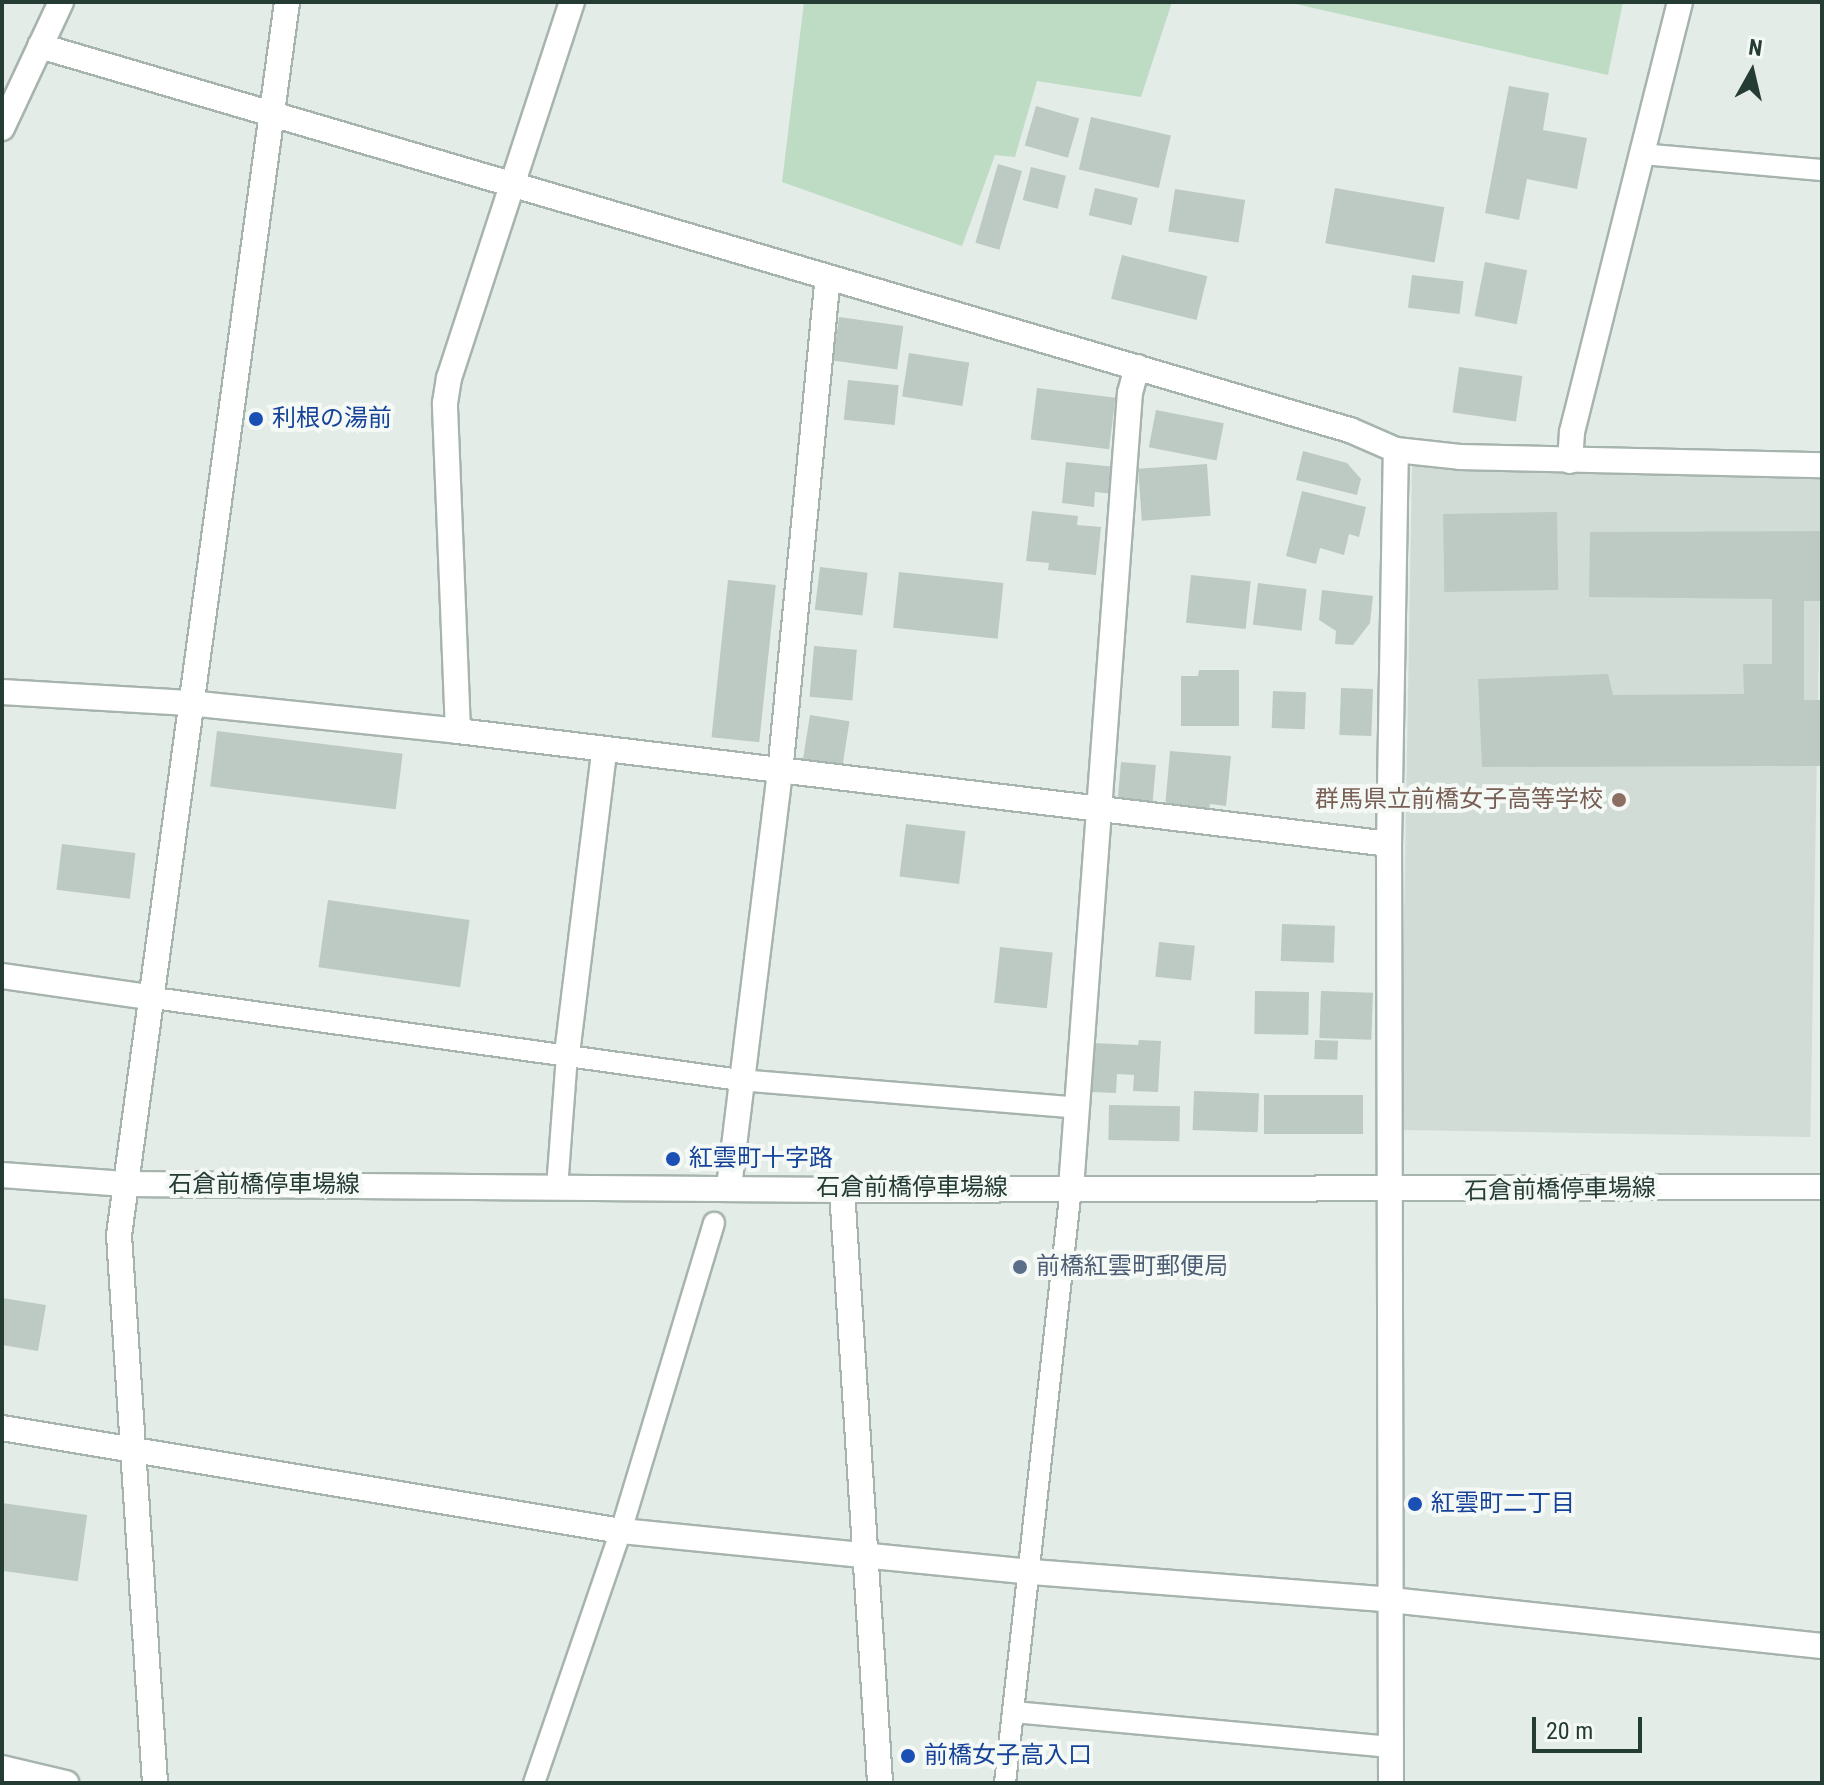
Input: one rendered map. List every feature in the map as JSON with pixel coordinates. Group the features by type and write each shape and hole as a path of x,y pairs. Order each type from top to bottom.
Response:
{"street":[{"path":"2,128 61,2"},
{"path":"155,1783 119,1235 154,998 189,703 287,2"},
{"path":"458,731 445,403 510,186 572,2"},
{"path":"1570,461 1572,432 1680,2"},
{"path":"40,46 1350,430 1396,450 1570,461 1822,465"},
{"path":"729,1187 780,773 828,279"},
{"path":"1071,1188 1130,393 1137,367"},
{"path":"1391,1783 1389,844 1396,450"},
{"path":"2,692 189,703 458,731 604,752 1389,844"},
{"path":"567,1054 604,752"},
{"path":"2,976 154,998"},
{"name":"石倉前橋停車場線","path":"2,1175 125,1184 842,1190 1071,1188 1391,1191 1822,1187"},
{"path":"842,1190 880,1783"},
{"path":"2,1428 621,1531 866,1553 1031,1572 1391,1600 1822,1646"},
{"path":"2,1768 66,1783"}],"lane":[{"path":"1642,154 1822,170"},
{"path":"154,998 740,1080 1077,1108"},
{"path":"557,1188 567,1054"},
{"path":"1005,1783 1031,1572 1071,1188"},
{"path":"534,1783 621,1531 714,1223"},
{"path":"1013,1712 1391,1747"}],"shaded area":[{"name":"群馬県立前橋女子高等学校","path":"1412,464 1822,471 1810,1137 1400,1130"}],"green space":[{"path":"804,2 1172,2 1141,97 1037,81 1015,157 995,155 962,246 782,182"},
{"path":"1287,2 1623,2 1608,75"}],"building":[{"path":"1509,86 1549,93 1543,130 1587,138 1577,189 1527,179 1519,220 1485,213"},
{"path":"1036,106 1079,118 1068,158 1025,145"},
{"path":"1091,117 1171,135 1159,188 1079,170"},
{"path":"998,164 1022,171 999,250 975,243"},
{"path":"1031,167 1066,176 1058,209 1023,200"},
{"path":"1095,188 1138,198 1132,225 1089,215"},
{"path":"1335,188 1444,207 1435,262 1325,243"},
{"path":"1175,189 1245,200 1238,243 1168,231"},
{"path":"1122,255 1207,276 1196,320 1111,299"},
{"path":"1485,262 1527,270 1517,324 1475,316"},
{"path":"1412,275 1464,281 1460,314 1408,308"},
{"path":"839,317 903,326 897,370 833,361"},
{"path":"909,353 969,363 962,406 902,396"},
{"path":"1459,367 1522,376 1516,421 1453,413"},
{"path":"848,380 899,385 895,425 844,420"},
{"path":"1037,388 1115,398 1109,449 1031,440"},
{"path":"1156,410 1224,423 1216,460 1149,447"},
{"path":"1303,451 1347,463 1361,479 1357,495 1296,480"},
{"path":"1066,462 1116,467 1114,494 1095,492 1094,507 1062,503"},
{"path":"1207,464 1211,516 1142,521 1138,469"},
{"path":"1302,491 1366,507 1359,537 1349,534 1344,555 1320,548 1316,564 1286,556"},
{"path":"1032,511 1078,516 1077,525 1101,527 1096,575 1048,570 1049,563 1026,561"},
{"path":"1557,512 1558,590 1444,592 1443,514"},
{"path":"1822,531 1822,601 1804,601 1804,700 1822,700 1822,766 1482,767 1478,679 1608,674 1613,695 1744,694 1743,664 1772,664 1772,599 1589,597 1590,532"},
{"path":"820,567 868,573 862,616 815,610"},
{"path":"899,572 1003,583 998,639 893,628"},
{"path":"1191,575 1251,581 1246,629 1186,623"},
{"path":"728,580 776,585 759,742 711,737"},
{"path":"1258,583 1307,589 1302,631 1253,625"},
{"path":"1322,590 1373,596 1370,623 1353,645 1335,644 1336,631 1319,620"},
{"path":"814,646 857,650 852,701 810,697"},
{"path":"1199,670 1239,670 1239,726 1181,726 1181,676 1198,676"},
{"path":"1341,688 1373,689 1371,736 1339,735"},
{"path":"1273,691 1306,692 1305,729 1272,728"},
{"path":"810,715 850,721 842,766 803,759"},
{"path":"217,731 403,754 396,809 210,787"},
{"path":"1170,751 1231,756 1226,806 1210,804 1209,812 1165,808"},
{"path":"1121,762 1156,765 1152,805 1118,802"},
{"path":"906,824 966,831 959,884 900,877"},
{"path":"62,844 135,853 130,899 56,890"},
{"path":"328,900 470,920 460,987 319,967"},
{"path":"1282,924 1335,926 1334,963 1281,961"},
{"path":"1159,942 1195,946 1191,981 1155,977"},
{"path":"1000,947 1053,953 1047,1008 994,1003"},
{"path":"1255,991 1309,992 1308,1035 1254,1034"},
{"path":"1321,991 1373,993 1371,1040 1319,1038"},
{"path":"1139,1040 1161,1041 1158,1092 1133,1091 1134,1075 1117,1074 1116,1093 1091,1092 1093,1043 1138,1045"},
{"path":"1315,1040 1338,1041 1337,1060 1314,1059"},
{"path":"1194,1091 1259,1093 1258,1132 1193,1130"},
{"path":"1264,1095 1363,1095 1363,1134 1264,1134"},
{"path":"1109,1105 1180,1106 1179,1141 1108,1140"},
{"path":"2,1298 46,1305 38,1351 2,1345"},
{"path":"2,1503 87,1515 78,1581 2,1571"}],"place":[{"name":"利根の湯前","path":"256,419"},
{"name":"群馬県立前橋女子高等学校","path":"1619,800"},
{"name":"紅雲町十字路","path":"673,1159"},
{"name":"前橋紅雲町郵便局","path":"1020,1267"},
{"name":"紅雲町二丁目","path":"1415,1504"},
{"name":"前橋女子高入口","path":"908,1756"}]}
